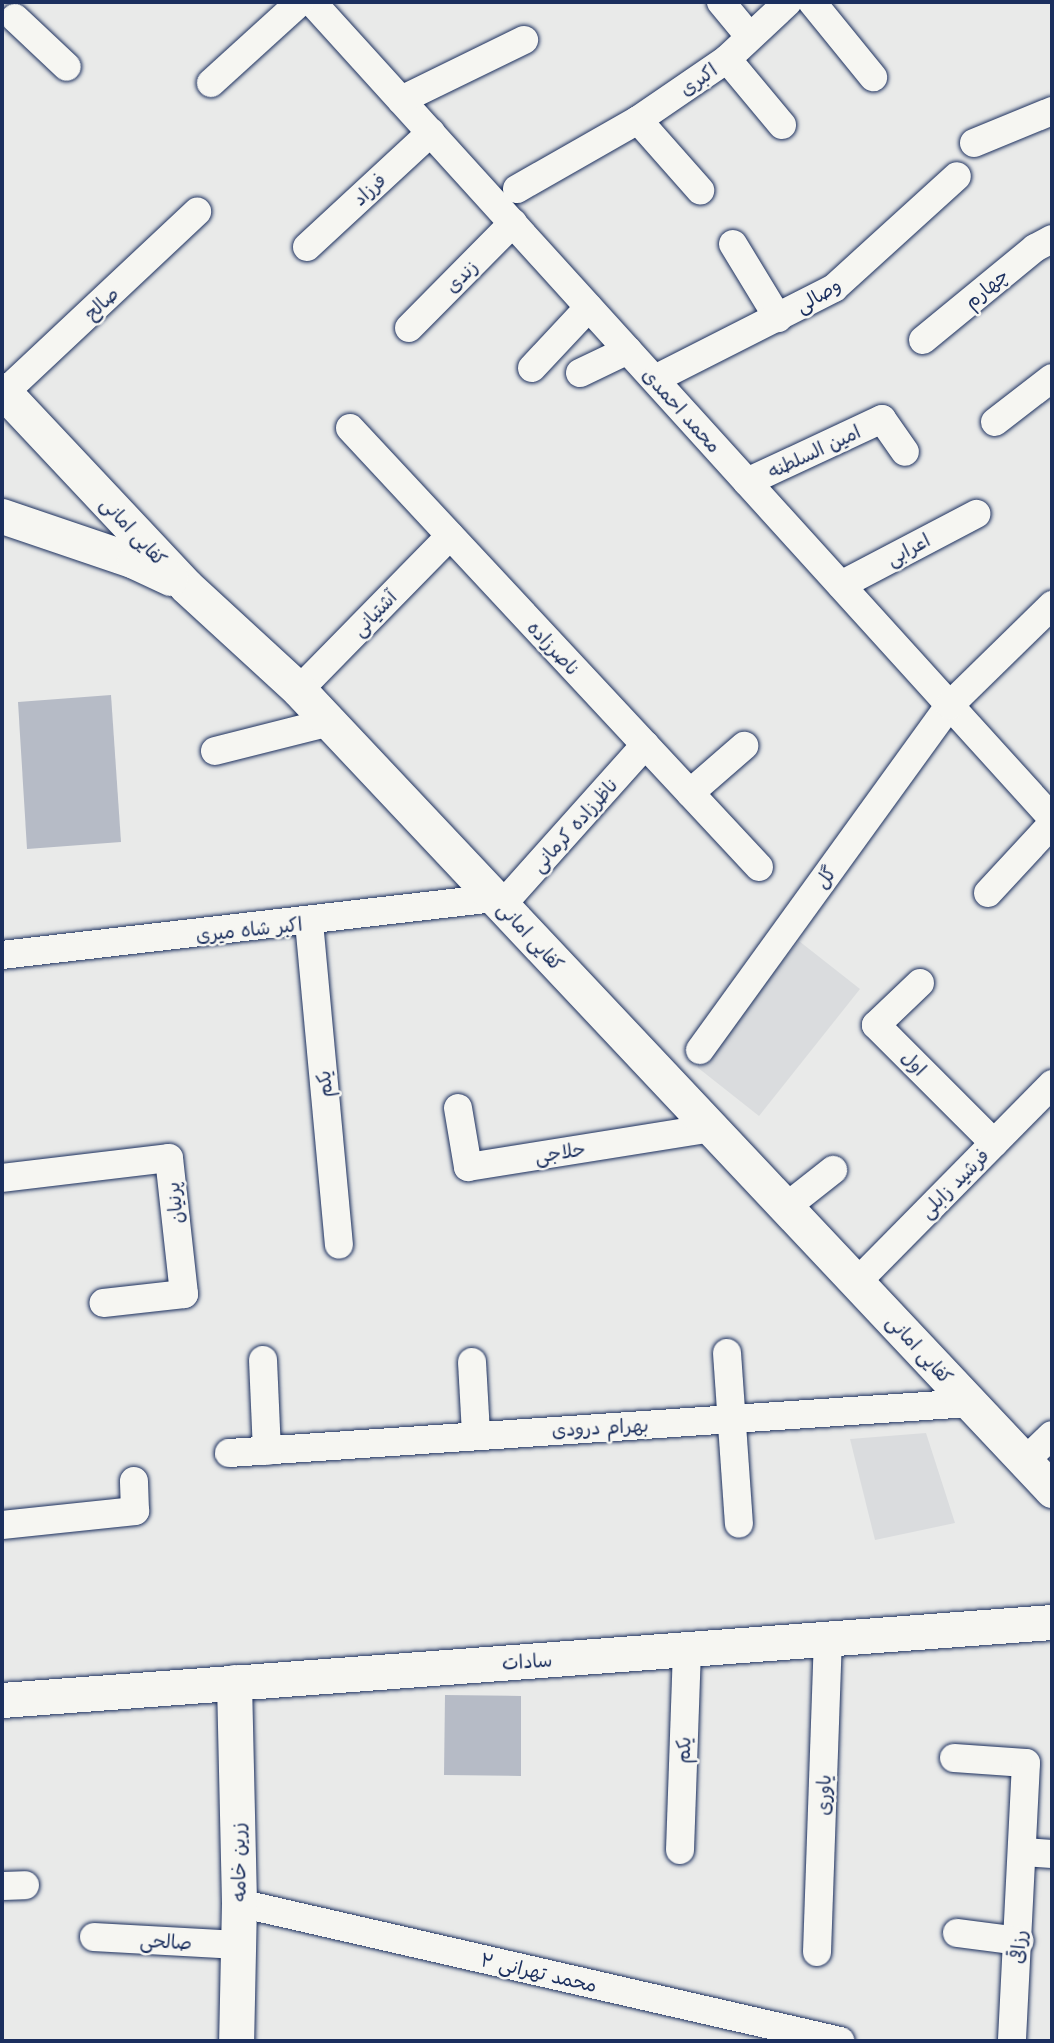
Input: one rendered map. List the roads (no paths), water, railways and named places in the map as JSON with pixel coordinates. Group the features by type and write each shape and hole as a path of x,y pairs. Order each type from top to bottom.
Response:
{"street":[{"path":"211,83 300,2"},
{"name":"محمد احمدی","path":"312,2 1052,818"},
{"path":"720,2 749,36"},
{"name":"اکبری","path":"517,189 638,120 727,59 788,2"},
{"path":"812,2 873,77"},
{"path":"6,17 67,68"},
{"path":"401,100 524,40"},
{"path":"727,59 782,125"},
{"path":"974,143 1052,111"},
{"path":"638,120 700,190"},
{"name":"فرزاد","path":"307,247 430,132"},
{"name":"وصالی","path":"655,379 834,288 957,176"},
{"name":"صالح","path":"3,392 197,212"},
{"name":"زندی","path":"409,328 513,223"},
{"name":"چهارم","path":"923,340 1035,248 1052,239"},
{"path":"733,244 778,318"},
{"path":"532,368 589,307"},
{"path":"580,373 628,350"},
{"path":"995,422 1052,378"},
{"name":"کفایی امانی","path":"3,392 186,586 330,722 1052,1490"},
{"name":"امین السلطنه","path":"747,482 882,419 905,452"},
{"name":"ناصرزاده","path":"349,429 760,867"},
{"name":"اعرابی","path":"841,585 976,514"},
{"path":"2,516 134,561 186,586"},
{"name":"آشتیانی","path":"299,690 450,536"},
{"name":"گل","path":"700,1050 950,705 1052,605"},
{"path":"215,751 330,722"},
{"name":"ناظرزاده کرمانی","path":"498,901 645,745"},
{"path":"690,793 744,746"},
{"path":"988,893 1052,824"},
{"name":"اکبر شاه میری","path":"2,956 498,901"},
{"name":"یکم","path":"309,922 339,1245"},
{"name":"اول","path":"920,983 876,1025 994,1143"},
{"name":"فرشید زابلی","path":"857,1282 1052,1084"},
{"name":"حلاجی","path":"458,1108 468,1167 711,1128"},
{"name":"پرنیان","path":"2,1178 169,1158 184,1294 104,1303"},
{"path":"786,1207 833,1170"},
{"path":"727,1353 739,1524"},
{"path":"263,1360 267,1451"},
{"path":"472,1362 476,1434"},
{"name":"بهرام درودی","path":"229,1453 476,1434 971,1403"},
{"path":"1025,1461 1052,1435"},
{"path":"2,1525 135,1511 134,1481"},
{"name":"سادات","path":"2,1700 1052,1622"},
{"name":"یاوری","path":"817,1952 828,1639"},
{"name":"یکم","path":"680,1850 687,1650"},
{"name":"زرین خامه","path":"234,1682 239,1903 236,2041"},
{"name":"رزاقی","path":"954,1758 1026,1763 1024,1852 1012,2041"},
{"path":"1024,1852 1052,1854"},
{"name":"محمد تهرانی ۲","path":"239,1903 840,2041"},
{"path":"957,1933 1019,1941"},
{"name":"صالحی","path":"94,1937 238,1945"}]}
